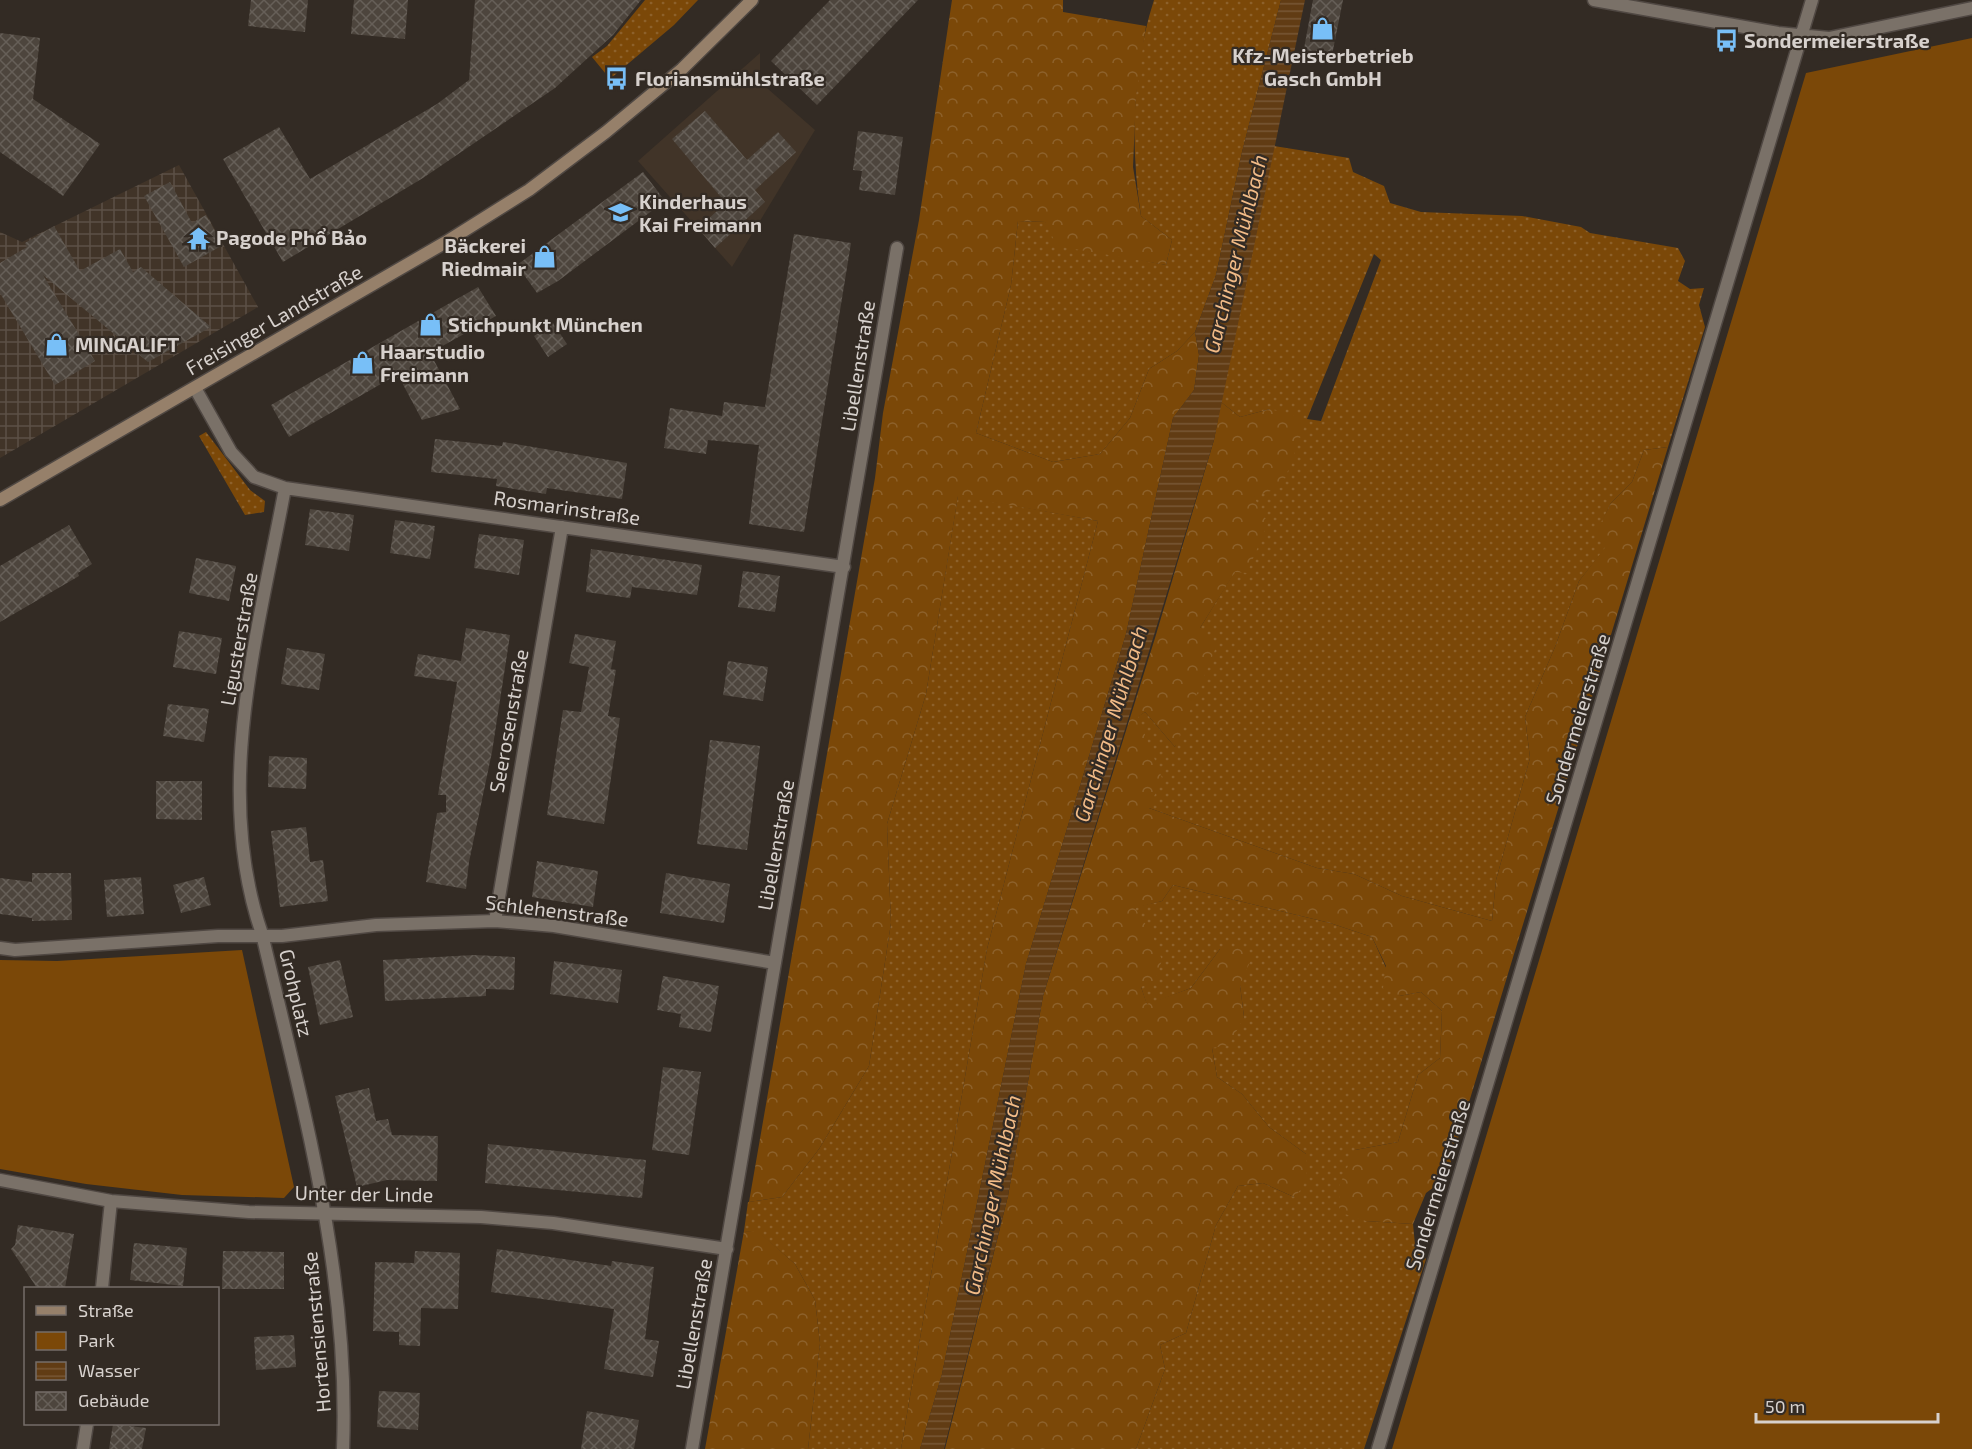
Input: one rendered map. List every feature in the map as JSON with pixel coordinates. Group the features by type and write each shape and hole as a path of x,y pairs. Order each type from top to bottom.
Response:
{"main road":[{"name":"Freisinger Landstraße","path":"0,500 446,243 529,190 682,69 752,0"}],"street":[{"path":"1594,0 1801,36 1839,37 1972,8"},
{"name":"Sondermeierstraße","path":"1378,1449 1812,0"},
{"name":"Libellenstraße","path":"692,1449 897,248"},
{"path":"195,388 231,452 246,469 254,477 285,488"},
{"name":"Rosmarinstraße","path":"285,488 844,567"},
{"name":"Ligusterstraße","path":"262,934 250,902 240,835 238,795 242,741 253,663 285,488"},
{"name":"Seerosenstraße","path":"495,921 562,527"},
{"name":"Schlehenstraße","path":"262,934 282,936 376,925 495,921 554,926 775,963"},
{"name":"Grohplatz","path":"0,948 15,950 262,934 325,1212"},
{"name":"Unter der Linde","path":"0,1180 111,1201 249,1212 459,1216 553,1223 727,1249"},
{"path":"102,1287 111,1201"},
{"name":"Hortensienstraße","path":"325,1212 340,1334 345,1408 343,1449"},
{"path":"83,1449 87,1425"}],"shaded area":[{"path":"760,53 760,82 815,130 732,267 638,161"},
{"path":"179,165 258,307 0,458 0,232 22,242"}],"green space":[{"path":"645,0 698,0 674,25 610,79 592,57 607,46"},
{"path":"952,0 1063,0 1063,12 1146,26 1136,96 1133,167 1141,216 1172,240 1166,265 1057,246 1045,222 1018,221 1011,285 976,433 1053,462 1100,454 1130,418 1149,369 1177,351 1195,332 1199,355 1194,390 1173,418 1126,634 1026,964 942,1374 920,1449 901,1449 987,949 1098,521 958,496 926,694 887,824 891,923 869,1066 819,1149 782,1197 749,1202 875,478 883,413 919,220"},
{"path":"1154,0 1281,0 1242,152 1216,275 1195,332 1177,351 1149,369 1130,418 1100,454 1053,462 976,433 1011,285 1018,221 1045,222 1111,254 1166,265 1172,240 1141,216 1135,162 1137,80 1141,52"},
{"path":"1972,38 1972,1449 1392,1449 1806,73"},
{"path":"1274,146 1349,158 1353,172 1384,186 1390,203 1421,212 1522,216 1581,227 1590,233 1678,248 1685,261 1678,281 1690,289 1704,288 1699,305 1705,327 1668,447 1644,450 1632,482 1611,503 1597,532 1608,545 1579,581 1555,647 1525,717 1530,758 1496,880 1492,921 1402,896 1354,874 1317,868 1149,808 1137,717 1145,712 1175,747 1200,628 1235,571 1254,497 1270,409 1240,417 1221,402","holes":["1374,254 1381,260 1321,421 1307,419"]},
{"path":"1221,402 1240,417 1270,409 1307,419 1282,487 1254,497 1268,523 1247,573 1235,572 1200,628 1217,645 1175,747 1145,712 1138,717 1162,778 1149,808 1317,868 1354,874 1402,896 1492,921 1496,880 1530,758 1525,717 1555,647 1579,581 1607,545 1596,532 1611,503 1632,482 1644,450 1668,447 1446,1178 1426,1193 1413,1224 1366,1221 1339,1212 1340,1184 1355,1150 1398,1142 1418,1075 1440,1058 1442,1011 1421,992 1399,996 1383,988 1386,966 1372,937 1330,923 1173,885 1162,901 1135,908 1152,934 1162,960 1155,981 1141,987 1147,1004 1191,988 1220,949 1240,946 1253,955 1240,985 1244,1017 1229,1045 1212,1048 1217,1077 1242,1094 1269,1127 1306,1154 1307,1172 1302,1187 1294,1197 1263,1183 1238,1186 1216,1225 1186,1333 1160,1345 1165,1369 1136,1449 945,1449 1008,1196 1043,996 1155,638 1214,440"},
{"path":"206,432 250,490 265,501 264,512 245,515 199,436"},
{"path":"958,495 1098,521 987,949 901,1449 808,1449 820,1343 815,1300 795,1264 759,1233 744,1231 748,1202 782,1197 819,1149 869,1066 891,923 887,824 926,694"},
{"path":"1173,885 1330,923 1372,937 1399,996 1421,992 1442,1011 1440,1058 1418,1075 1398,1142 1355,1150 1366,1221 1413,1224 1415,1245 1426,1259 1364,1449 1136,1449 1165,1369 1160,1345 1186,1333 1216,1225 1238,1186 1263,1183 1294,1197 1306,1154 1269,1127 1242,1094 1217,1077 1212,1048 1244,1017 1240,985 1220,949 1191,988 1147,1005 1141,987 1135,907 1162,901"},
{"path":"242,950 294,1187 284,1198 182,1195 86,1184 0,1169 0,960 57,961"},
{"path":"744,1231 759,1232 795,1264 815,1300 820,1343 808,1449 705,1449"}],"water":[{"name":"Garchinger Mühlbach","path":"1281,0 1305,0 1214,440 1043,996 1008,1196 944,1449 920,1449 942,1374 1026,964 1126,634 1173,418 1194,390 1199,355 1195,332 1216,275 1242,152"}],"building":[{"path":"251,0 308,0 305,32 248,26"},
{"path":"354,0 408,0 405,39 351,34"},
{"path":"475,0 641,0 613,35 555,88 423,178 283,262 223,159 279,127 310,179 437,104 469,80"},
{"path":"830,0 918,0 817,105 771,61"},
{"name":"Kfz-Meisterbetrieb Gasch GmbH","path":"1313,0 1343,0 1331,60 1303,54"},
{"path":"0,33 40,38 33,99 100,144 63,196 0,152"},
{"path":"705,111 747,160 778,132 796,152 755,190 765,202 715,248 698,228 726,203 672,139"},
{"path":"858,131 903,137 895,195 859,190 862,171 853,170"},
{"path":"643,172 665,201 558,281 537,293 517,265"},
{"path":"170,182 192,223 206,215 223,245 184,267 144,196"},
{"path":"54,226 80,271 120,249 133,272 141,267 211,327 148,362 43,275 95,361 55,385 0,293 0,263 27,247 25,243"},
{"path":"794,234 851,243 804,532 749,524 759,445 708,440 706,454 664,448 670,408 722,416 724,402 765,407"},
{"path":"478,287 496,316 430,353 460,409 422,420 399,377 394,380 393,377 289,437 271,405"},
{"path":"553,323 567,344 548,357 534,336"},
{"path":"435,439 502,446 503,442 627,463 622,499 547,488 546,494 496,486 497,479 431,472"},
{"path":"310,509 354,515 349,551 305,545"},
{"path":"395,520 435,526 430,559 390,553"},
{"path":"69,525 92,564 78,573 79,576 0,622 0,566"},
{"path":"479,534 524,540 519,575 474,568"},
{"path":"591,549 702,565 697,595 632,587 630,598 586,592"},
{"path":"196,558 236,566 229,601 189,593"},
{"path":"743,571 780,576 775,612 738,607"},
{"path":"466,628 510,635 492,752 469,862 466,889 426,882 437,813 446,812 446,795 438,795 457,682 414,676 418,654 461,661"},
{"path":"179,631 222,638 216,674 173,667"},
{"path":"575,634 616,641 611,669 616,670 608,716 620,718 604,824 547,815 563,710 581,712 589,667 569,663"},
{"path":"287,648 325,654 319,690 281,684"},
{"path":"728,661 768,667 763,701 723,695"},
{"path":"168,704 209,709 204,742 163,736"},
{"path":"710,740 760,746 747,850 697,844"},
{"path":"269,756 307,758 306,789 268,787"},
{"path":"156,781 202,781 202,820 156,819"},
{"path":"306,827 310,862 323,860 328,901 280,907 271,831"},
{"path":"537,861 598,871 593,907 532,897"},
{"path":"32,873 71,873 72,920 32,921 32,918 0,914 0,878 32,882"},
{"path":"666,873 730,884 724,923 660,913"},
{"path":"141,877 144,914 107,917 104,880"},
{"path":"204,877 211,905 181,913 173,885"},
{"path":"474,955 515,957 514,990 486,989 486,996 385,1001 383,960"},
{"path":"340,960 353,1017 320,1025 308,967"},
{"path":"554,961 622,970 618,1003 550,994"},
{"path":"663,976 719,986 711,1032 679,1027 681,1014 657,1010"},
{"path":"663,1067 701,1072 689,1155 652,1150"},
{"path":"369,1088 376,1121 388,1119 392,1135 438,1136 437,1181 387,1180 357,1187 335,1096"},
{"path":"488,1144 646,1160 642,1198 485,1183"},
{"path":"18,1225 74,1234 65,1287 36,1287 11,1249 15,1245"},
{"path":"134,1243 187,1248 183,1286 130,1280"},
{"path":"497,1249 611,1266 612,1261 654,1267 645,1339 659,1341 653,1377 604,1369 614,1309 491,1292"},
{"path":"223,1251 284,1252 284,1289 222,1289"},
{"path":"415,1251 460,1253 458,1309 421,1308 420,1346 399,1345 399,1332 373,1331 375,1262 414,1263"},
{"path":"294,1335 296,1367 256,1370 254,1337"},
{"path":"379,1391 420,1393 418,1430 377,1427"},
{"path":"587,1411 639,1420 634,1449 581,1449"},
{"path":"113,1425 146,1428 142,1449 109,1449"}],"place":[{"name":"Kfz-Meisterbetrieb Gasch GmbH","path":"1323,28"},
{"name":"Sondermeierstraße","path":"1726,41"},
{"name":"Floriansmühlstraße","path":"617,79"},
{"name":"Kinderhaus Kai Freimann","path":"621,213"},
{"name":"Pagode Phổ Bảo","path":"198,238"},
{"name":"Bäckerei Riedmair","path":"544,257"},
{"name":"Stichpunkt München","path":"430,325"},
{"name":"MINGALIFT","path":"57,345"},
{"name":"Haarstudio Freimann","path":"362,363"}]}
